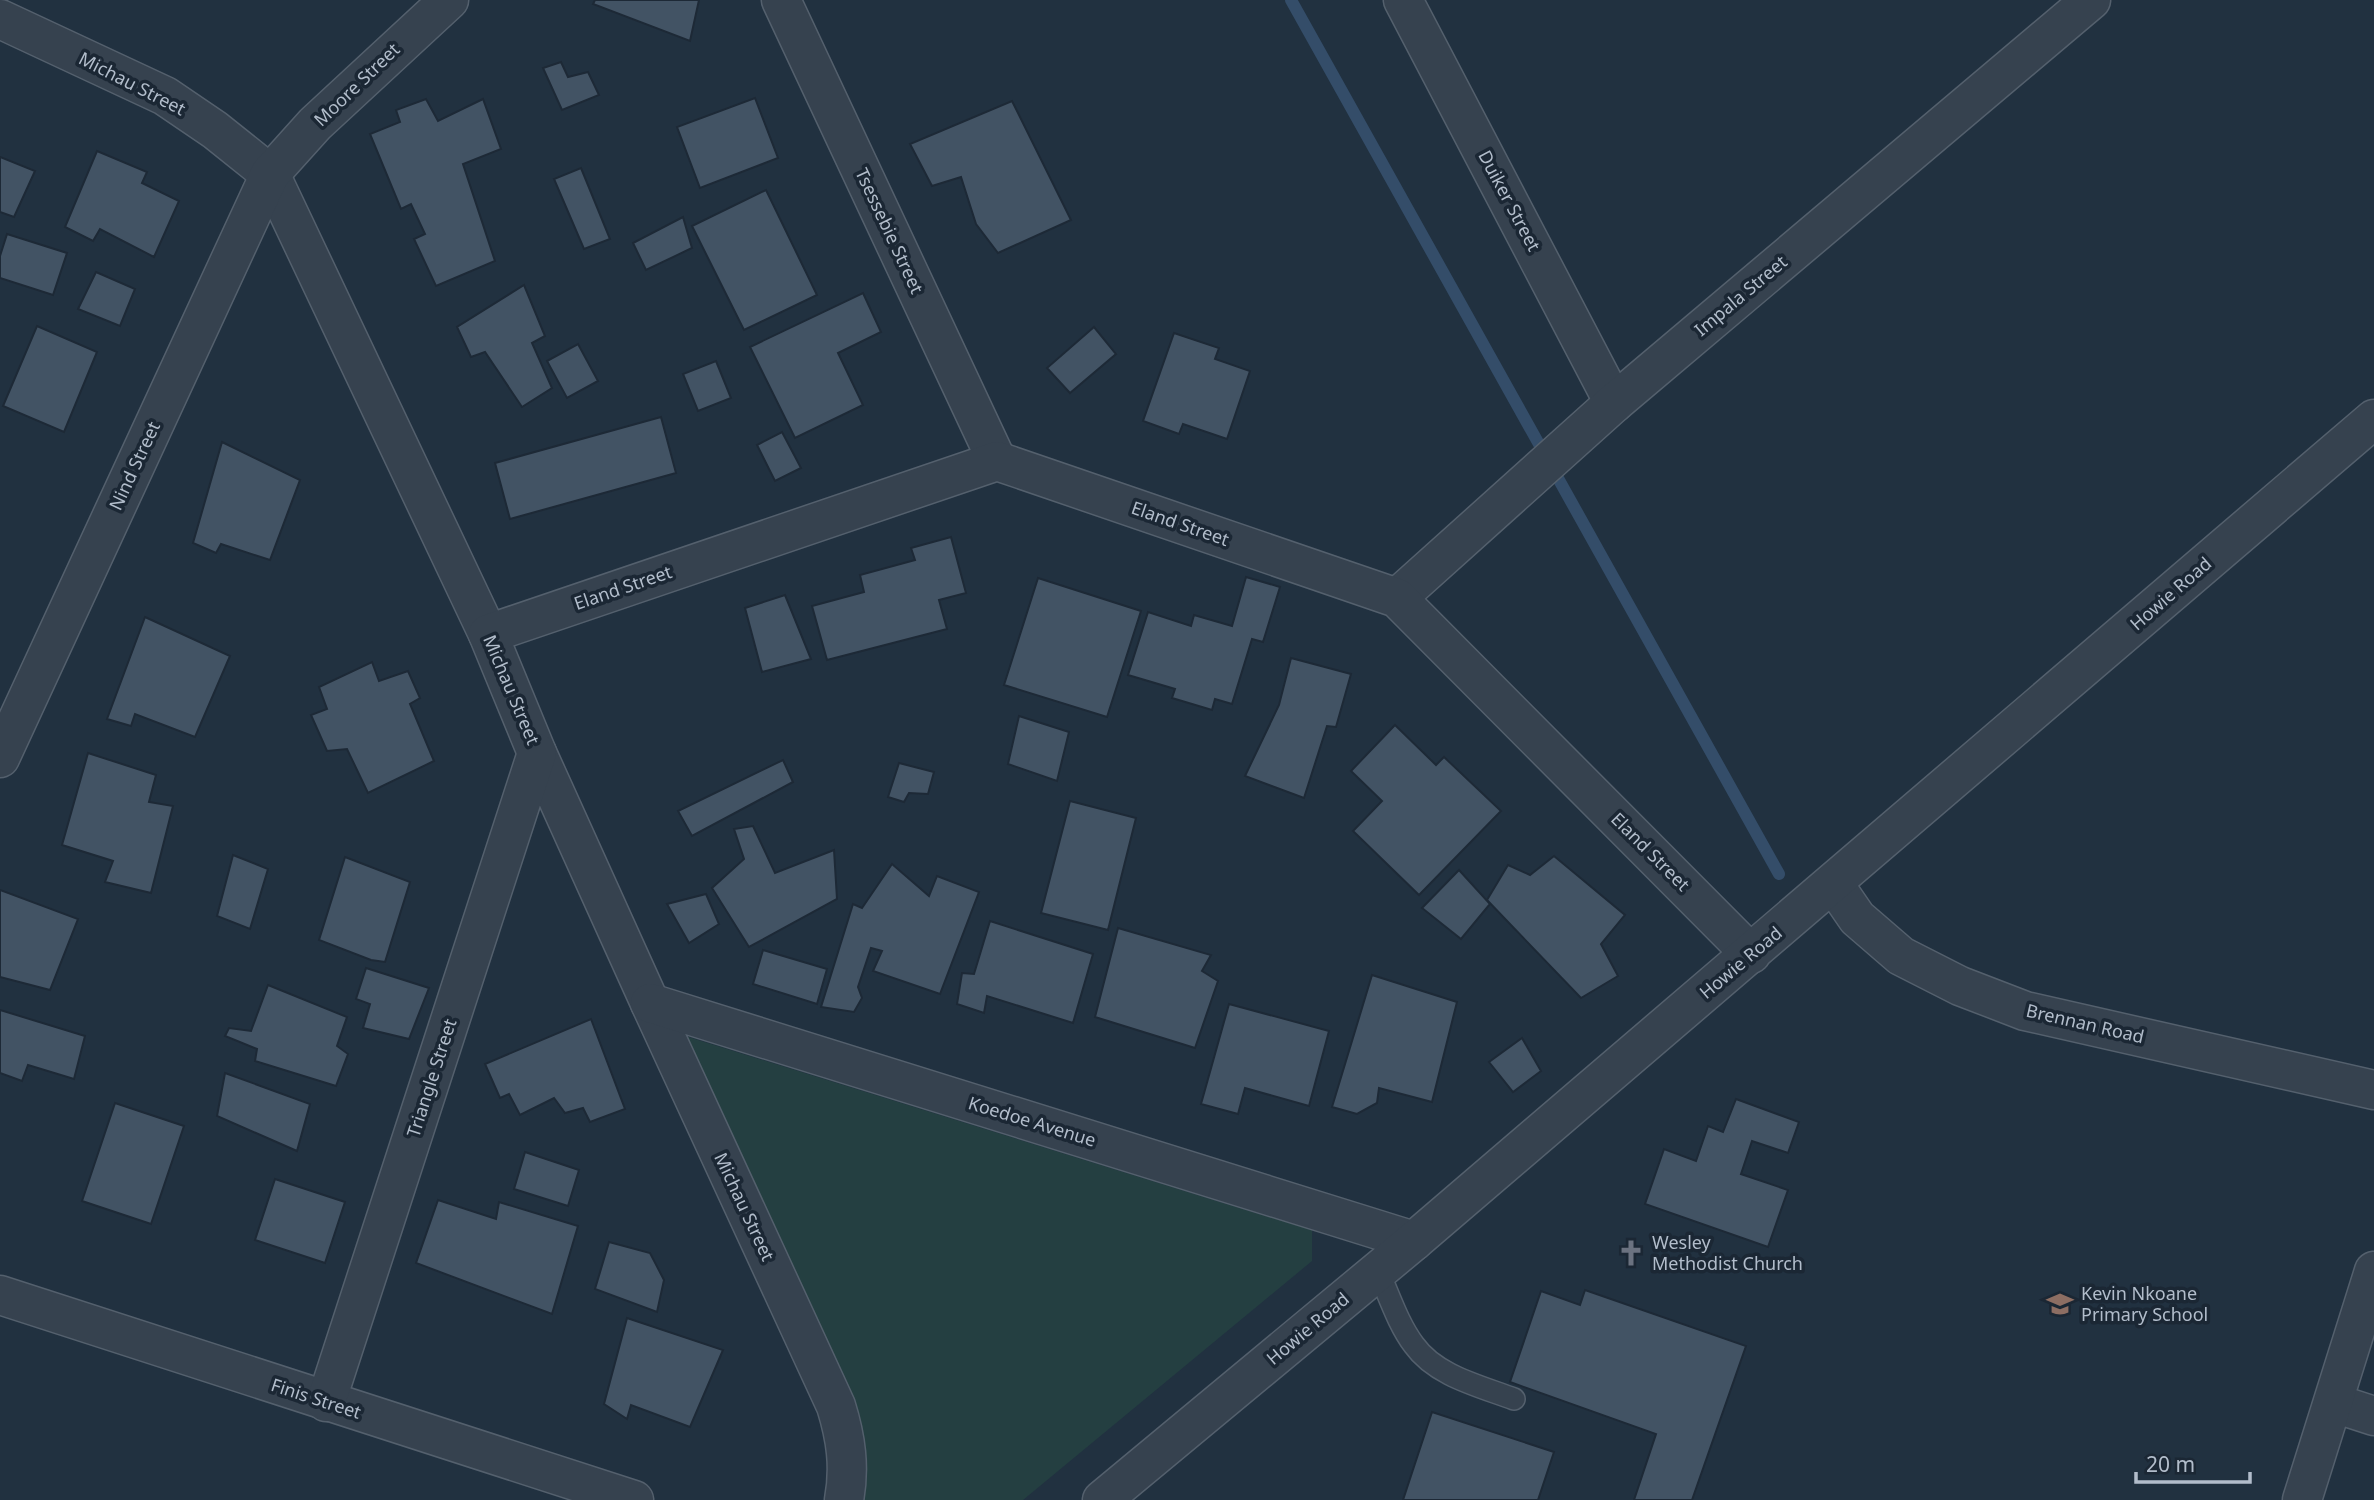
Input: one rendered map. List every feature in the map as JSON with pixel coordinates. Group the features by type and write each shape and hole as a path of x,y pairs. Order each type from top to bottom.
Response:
{"street":[{"name":"Moore Street","path":"270,174 315,124 449,0"},
{"name":"Tsessebie Street","path":"781,0 997,461"},
{"name":"Duiker Street","path":"1403,0 1614,403"},
{"name":"Impala Street","path":"1396,598 1614,403 2078,4"},
{"name":"Michau Street","path":"0,19 165,96 215,130 270,174 488,634 537,753 836,1406 845,1434 849,1475 844,1500"},
{"name":"Nind Street","path":"0,758 270,174"},
{"name":"Howie Road","path":"1102,1500 1414,1241 2374,419"},
{"name":"Eland Street","path":"488,634 997,461 1396,598 1751,954"},
{"name":"Triangle Street","path":"326,1402 537,753"},
{"name":"Brennan Road","path":"1833,883 1857,918 1901,957 1960,986 2012,1006 2374,1090"},
{"name":"Koedoe Avenue","path":"650,1003 1414,1241"},
{"path":"2302,1500 2374,1271"},
{"name":"Finis Street","path":"0,1295 634,1500"},
{"path":"2334,1403 2374,1416"}],"lane":[{"path":"1378,1271 1409,1339 1428,1360 1451,1375 1514,1399"}],"green space":[{"path":"682,1035 1265,1216 1312,1228 1312,1261 1023,1500 857,1500"}],"building":[{"path":"595,0 699,0 690,41 593,4"},
{"path":"561,62 568,77 588,72 599,95 562,110 543,68"},
{"path":"755,98 778,158 700,188 677,127"},
{"path":"426,99 438,121 483,99 501,149 463,164 495,261 436,286 414,239 425,234 411,204 401,209 370,134 400,122 396,110"},
{"path":"1012,101 1071,220 998,253 976,224 961,177 932,186 910,144"},
{"path":"97,151 147,172 142,183 179,201 154,257 100,229 93,241 65,227"},
{"path":"0,157 35,171 14,217 0,212"},
{"path":"581,168 610,239 584,249 554,179"},
{"path":"766,190 817,295 744,330 692,226"},
{"path":"683,217 692,248 646,270 633,243"},
{"path":"7,234 67,253 53,295 0,278 0,256"},
{"path":"96,272 135,289 120,326 78,309"},
{"path":"524,285 545,336 532,343 552,388 522,407 485,352 471,357 457,327"},
{"path":"863,293 881,332 838,353 863,405 795,438 750,347"},
{"path":"37,326 97,352 64,432 3,406"},
{"path":"1094,327 1116,354 1070,393 1047,368"},
{"path":"1174,333 1219,348 1215,359 1250,371 1227,439 1183,424 1179,434 1143,421"},
{"path":"578,344 598,381 567,398 547,361"},
{"path":"716,361 731,398 698,411 683,374"},
{"path":"661,417 676,473 510,519 495,463"},
{"path":"782,432 801,468 775,481 757,445"},
{"path":"222,442 300,480 270,560 221,544 216,553 193,543"},
{"path":"951,537 966,593 939,600 947,629 827,660 812,606 864,592 860,575 915,560 911,548"},
{"path":"1246,577 1280,587 1263,642 1252,639 1232,704 1215,699 1212,710 1172,698 1175,689 1128,675 1148,612 1191,626 1194,615 1232,626"},
{"path":"1038,578 1141,611 1107,717 1004,685"},
{"path":"785,595 811,659 762,672 745,608"},
{"path":"145,617 230,656 195,737 135,714 131,726 107,719"},
{"path":"1291,658 1351,674 1336,727 1327,726 1304,798 1245,776 1279,705"},
{"path":"372,662 379,681 408,671 420,698 410,704 434,761 368,793 347,749 327,751 311,715 327,709 319,687"},
{"path":"1019,716 1069,732 1057,781 1008,764"},
{"path":"1395,725 1436,765 1444,757 1501,811 1419,895 1353,831 1382,801 1351,771"},
{"path":"88,753 156,775 149,802 173,806 151,893 105,882 113,861 62,845"},
{"path":"783,760 793,782 692,836 678,811"},
{"path":"899,763 934,772 928,794 909,793 904,802 888,797"},
{"path":"1070,801 1136,818 1108,930 1041,913"},
{"path":"753,826 775,873 834,850 837,899 749,947 712,888 744,859 734,829"},
{"path":"233,855 268,869 250,929 217,916"},
{"path":"1554,856 1625,915 1601,944 1618,976 1581,998 1487,900 1508,865 1530,875"},
{"path":"345,857 410,882 385,962 371,960 319,940"},
{"path":"892,864 929,896 937,876 979,892 940,994 873,971 882,951 871,948 858,987 862,998 854,1012 821,1007 853,904 862,908"},
{"path":"1459,870 1490,904 1461,939 1422,908"},
{"path":"0,890 78,919 50,990 0,977"},
{"path":"706,894 719,924 689,943 667,904"},
{"path":"990,921 1093,954 1073,1023 987,996 984,1013 957,1004 962,973 974,974"},
{"path":"1118,928 1211,955 1202,971 1218,981 1195,1048 1095,1017"},
{"path":"763,950 827,969 817,1004 753,984"},
{"path":"366,968 429,988 409,1039 363,1028 370,1004 356,999"},
{"path":"1372,975 1457,1002 1432,1102 1379,1088 1377,1103 1357,1114 1332,1107"},
{"path":"268,985 347,1017 337,1046 348,1054 336,1086 255,1061 257,1049 225,1036 229,1028 251,1031"},
{"path":"1229,1004 1329,1031 1309,1106 1245,1088 1238,1114 1201,1104"},
{"path":"0,1010 85,1036 74,1079 28,1065 22,1081 0,1073"},
{"path":"591,1019 625,1109 590,1122 583,1108 565,1113 554,1098 520,1115 509,1094 500,1098 485,1064"},
{"path":"1522,1038 1541,1071 1513,1092 1489,1062"},
{"path":"225,1073 310,1104 297,1151 217,1116"},
{"path":"1736,1099 1799,1122 1788,1153 1752,1141 1741,1174 1788,1190 1768,1247 1645,1204 1664,1149 1696,1161 1708,1126 1723,1132"},
{"path":"115,1103 184,1126 151,1224 82,1201"},
{"path":"525,1152 579,1170 568,1206 514,1189"},
{"path":"275,1179 345,1202 325,1263 255,1240"},
{"path":"438,1200 496,1219 499,1202 578,1226 552,1314 416,1263"},
{"path":"609,1242 650,1253 664,1280 657,1312 595,1289"},
{"path":"1585,1290 1746,1346 1692,1500 1634,1500 1656,1434 1510,1382 1541,1291 1580,1305"},
{"path":"627,1318 723,1350 690,1427 631,1405 627,1419 604,1404"},
{"path":"1432,1412 1554,1452 1538,1500 1403,1500"}],"waterway":[{"path":"1291,0 1779,874"}],"place":[{"name":"Wesley Methodist Church","path":"1631,1253"},
{"name":"Kevin Nkoane Primary School","path":"2060,1304"}]}
